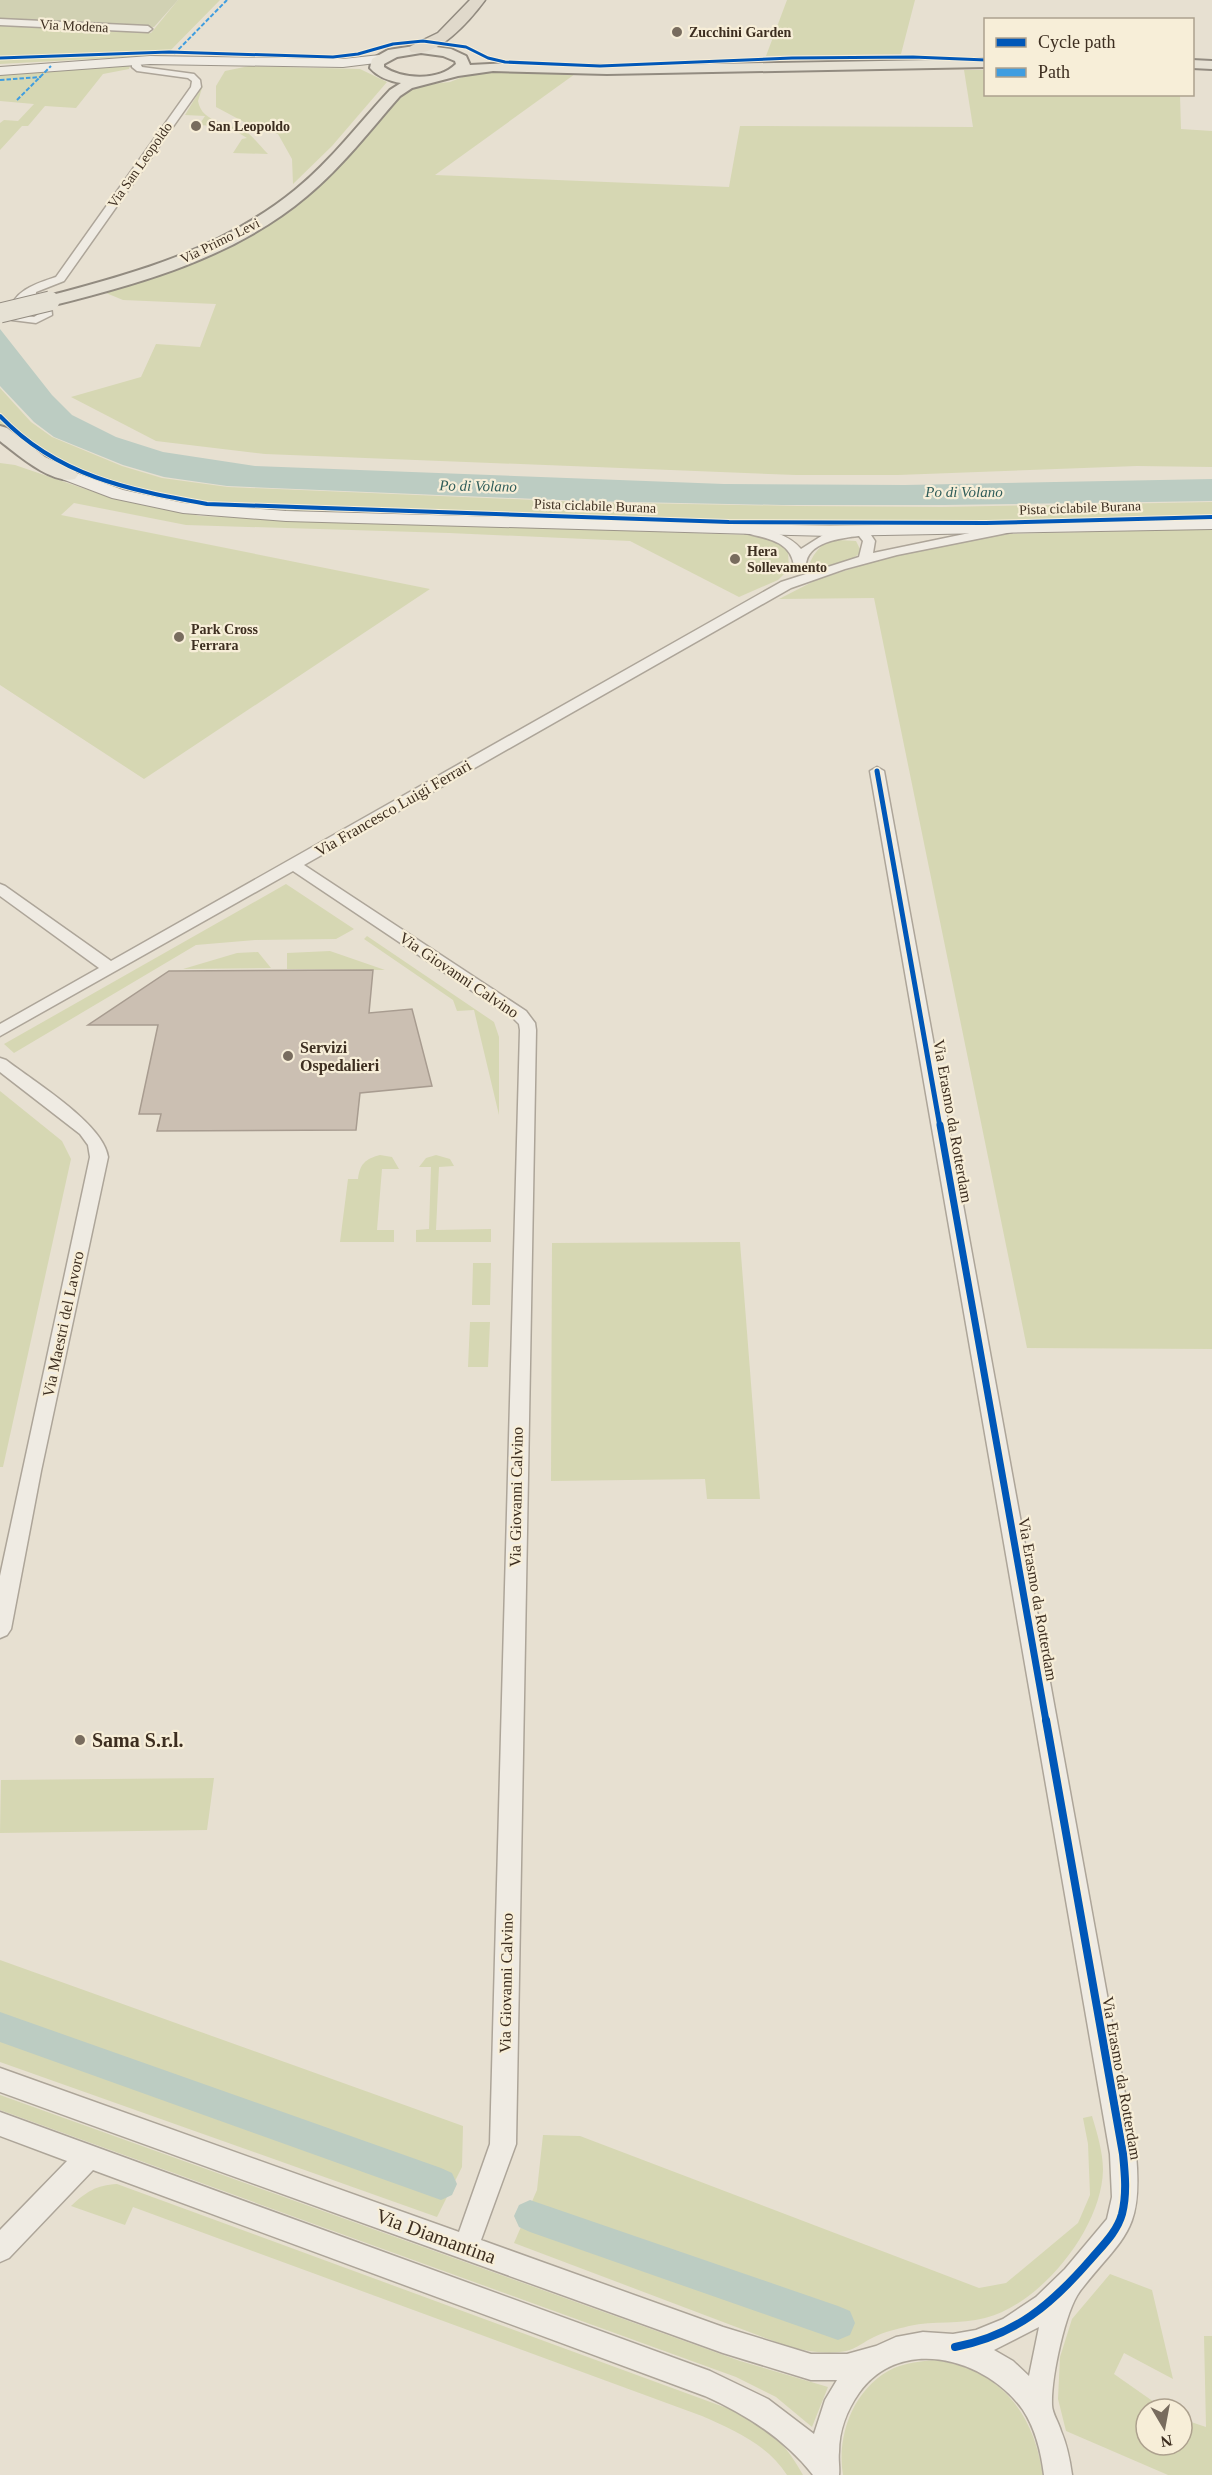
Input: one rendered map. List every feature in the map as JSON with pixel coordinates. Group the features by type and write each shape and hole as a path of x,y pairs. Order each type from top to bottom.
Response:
{"highway":[{"path":"416,49 445,45 478,0"}],"main road":[{"path":"445,45 460,66"},
{"path":"0,69 135,61 379,64 393,53 416,49"},
{"path":"379,64 393,85 407,85 429,80 460,66 611,70 803,64 984,63"},
{"path":"1194,64 1212,65"},
{"name":"Via Primo Levi","path":"0,313 110,284 177,261 228,239 268,217 307,188 393,85"},
{"path":"0,432 38,461 118,494 183,508 235,514 749,531 863,532 1212,524"},
{"path":"0,456 68,475"}],"street":[{"name":"Via Modena","path":"0,22 148,29"},
{"name":"Via San Leopoldo","path":"30,291 35,287 60,279 196,87 196,80 190,76 140,69 136,67 135,61"},
{"name":"Via Francesco Luigi Ferrari","path":"0,1032 786,585 865,559 939,541 1008,529"},
{"path":"749,531 779,538 797,551 801,559"},
{"path":"863,532 869,541 865,559"},
{"name":"Via Francesco Luigi Ferrari","path":"786,585 800,568 801,559 810,546 820,540 863,532"},
{"name":"Via Erasmo da Rotterdam","path":"877,771 1123,2154 1124,2203 1119,2222 1110,2238 1070,2285 1044,2308 1010,2331 981,2343 955,2347"},
{"name":"Via Giovanni Calvino","path":"294,865 520,1015 527,1023 528,1030 503,2144 466,2247"},
{"path":"0,889 111,969"},
{"name":"Via Maestri del Lavoro","path":"0,1064 86,1130 96,1142 99,1152 0,1629"},
{"name":"Via Diamantina","path":"0,2080 723,2340 811,2367 847,2367 875,2360"},
{"name":"Via Diamantina","path":"0,2124 710,2384 750,2403 778,2420 809,2448 826,2471"},
{"path":"0,2249 89,2156"},
{"name":"Via Erasmo da Rotterdam","path":"1038,2409 1051,2333 1070,2285"},
{"name":"Via Diamantina","path":"826,2471 826,2444 830,2423 838,2403 853,2379 888,2352 909,2346 934,2344 955,2347 983,2357 1005,2372 1025,2391 1038,2409 1054,2447 1059,2475"}],"green space":[{"path":"0,0 178,0 154,27 0,19"},
{"path":"178,0 220,0 166,55 0,64 0,26 151,33"},
{"path":"787,0 915,0 901,54 766,56"},
{"path":"126,64 130,66 129,69 103,74 76,108 45,106 28,126 22,126 0,150 0,123 4,120 18,121 34,104 0,101 0,74"},
{"path":"249,66 360,69 387,82 332,146 293,184 292,159 278,134 244,122 216,107 216,86 225,71"},
{"path":"964,70 984,70 984,96 1180,96 1181,129 1212,131 1212,467 1137,466 898,475 796,475 265,454 156,441 71,397 141,377 156,344 200,347 216,304 123,300 106,293 201,260 290,212 412,86 450,82 475,72 575,74 435,175 729,187 740,126 973,127"},
{"path":"203,85 198,101 205,114 211,119 248,133 268,154 233,153 242,139 247,138 229,127 199,125 205,116 185,115"},
{"path":"0,388 31,422 52,437 122,466 162,478 228,487 582,502 797,506 942,507 1212,502 1212,520 872,527 744,526 269,510 211,504 127,489 45,458 0,425"},
{"name":"Park Cross Ferrara","path":"0,463 15,465 91,491 200,516 748,535 770,538 788,551 789,569 778,580 739,597 630,541 186,525 74,503 61,515 430,589 144,779 0,685"},
{"path":"1212,529 1212,1349 1027,1348 874,598 779,599 816,580 904,552 1007,534"},
{"path":"838,540 856,541 860,549 859,554 805,573 821,547"},
{"path":"286,884 354,929 336,939 255,940 196,945 14,1053 4,1044"},
{"path":"367,936 494,1022 499,1037 499,1115 474,1010 457,1011 453,1000 364,939"},
{"path":"330,951 385,970 287,969 287,953"},
{"path":"258,952 271,968 183,969 237,953"},
{"path":"0,1091 62,1141 71,1159 3,1467 0,1467"},
{"path":"380,1155 392,1157 399,1169 382,1169 377,1230 394,1230 394,1242 340,1242 348,1179 358,1179 364,1163"},
{"path":"436,1155 450,1159 454,1166 439,1167 436,1230 491,1229 491,1242 416,1242 416,1230 429,1229 431,1167 419,1167 426,1158"},
{"path":"740,1242 760,1499 707,1499 705,1479 551,1481 552,1243"},
{"path":"473,1263 491,1263 490,1305 472,1305"},
{"path":"470,1322 490,1322 488,1367 468,1367"},
{"path":"214,1778 207,1830 0,1833 1,1780"},
{"path":"0,1960 463,2126 462,2167 437,2217 0,2062"},
{"path":"0,2095 740,2361 828,2387 812,2427 776,2397 736,2377 0,2110"},
{"path":"1092,2116 1103,2163 1100,2192 1092,2216 1080,2239 1065,2261 1047,2280 1027,2297 1006,2310 985,2318 909,2326 878,2335 846,2351 825,2353 792,2348 514,2243 537,2190 543,2135 580,2136 979,2288 1006,2283 1078,2223 1090,2195 1088,2144 1083,2118"},
{"path":"117,2184 743,2414 777,2440 791,2455 803,2475 787,2475 779,2464 760,2447 738,2433 702,2416 133,2207 125,2225 71,2206 92,2190"},
{"path":"1110,2274 1152,2290 1173,2379 1124,2353 1114,2374 1147,2397 1134,2397 1134,2457 1194,2457 1194,2423 1206,2427 1204,2336 1212,2336 1212,2475 1168,2475 1066,2431 1058,2399 1060,2357 1072,2319"},
{"path":"935,2360 958,2365 978,2373 996,2384 1010,2398 1022,2414 1031,2432 1043,2475 843,2475 842,2459 846,2428 859,2399 880,2376 894,2368"}],"water":[{"name":"Po di Volano","path":"0,329 52,395 72,415 116,437 163,452 255,466 724,484 905,485 1212,479 1212,501 782,505 583,501 227,486 164,477 123,465 54,437 34,422 0,386"}],"building":[{"name":"Servizi Ospedalieri","path":"373,970 369,1013 412,1009 432,1086 360,1093 356,1130 157,1131 161,1114 139,1114 158,1025 88,1025 169,971"}],"waterway":[{"path":"0,2027 441,2184"},
{"path":"530,2216 838,2323"}],"marked path":[{"path":"174,54 227,0"},
{"path":"17,100 51,66"},
{"path":"0,80 41,77"}],"cycle path":[{"path":"0,58 169,52 333,57 358,54 393,44 423,41 466,47 488,58 505,62 600,66 792,58 913,57 984,60"},
{"name":"Pista ciclabile Burana","path":"0,416 19,436 38,451 83,473 133,489 207,504 729,522 986,523 1212,517"},
{"path":"877,771 1123,2154 1125,2180 1124,2206 1116,2228 1101,2249 1060,2293 1013,2328 995,2337 955,2347"}],"place":[{"name":"Zucchini Garden","path":"677,32"},
{"name":"San Leopoldo","path":"196,126"},
{"name":"Hera Sollevamento","path":"735,559"},
{"name":"Park Cross Ferrara","path":"179,637"},
{"name":"Servizi Ospedalieri","path":"288,1056"},
{"name":"Sama S.r.l.","path":"80,1740"}]}
